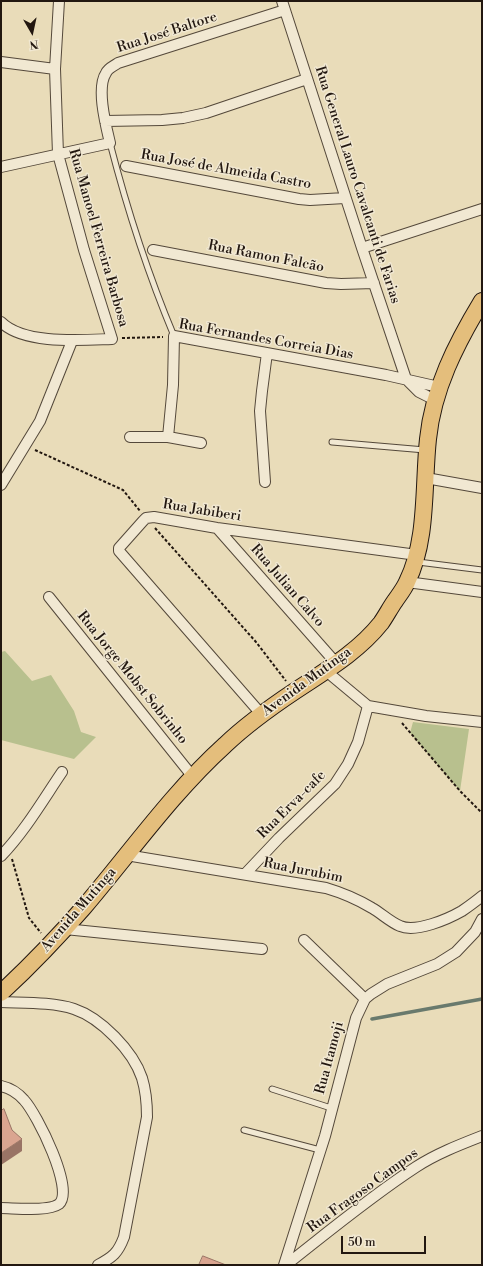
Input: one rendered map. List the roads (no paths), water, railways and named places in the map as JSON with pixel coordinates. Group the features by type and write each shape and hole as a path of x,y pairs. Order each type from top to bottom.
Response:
{"main road":[{"name":"Avenida Mutinga","path":"1,993 84,908 126,855 193,777 226,744 294,691 331,667 359,645 380,623 407,582 416,558 425,506 427,451 437,394 445,372 468,324 482,301"}],"street":[{"name":"Rua Manoel Ferreira Barbosa","path":"59,1 55,69 58,154 84,250 112,339 72,341"},
{"name":"Rua General Lauro Cavalcanti de Farias","path":"283,6 406,379"},
{"name":"Rua José Baltore","path":"110,143 102,100 103,80 106,72 118,63 283,6"},
{"path":"1,62 55,69"},
{"path":"105,121 162,120 198,115 308,79"},
{"path":"1,167 110,143"},
{"name":"Rua José de Almeida Castro","path":"126,166 299,199 310,200 346,198"},
{"path":"362,248 482,209"},
{"name":"Rua Ramon Falcão","path":"153,250 326,283 374,283"},
{"path":"1,322 16,331 30,336 72,341 40,422 1,485"},
{"path":"168,437 173,385 174,336"},
{"name":"Rua Fernandes Correia Dias","path":"174,336 406,379"},
{"path":"265,482 260,412 267,353"},
{"path":"406,379 419,392 437,394"},
{"path":"130,437 168,437 201,443"},
{"path":"426,478 482,488"},
{"name":"Rua Jabiberi","path":"262,715 118,551 146,518 154,517 416,558"},
{"name":"Rua Julian Calvo","path":"217,528 331,667 368,706"},
{"path":"407,582 482,592"},
{"name":"Rua Jorge Mobst Sobrinho","path":"49,597 193,777"},
{"path":"368,706 426,716 482,722"},
{"name":"Rua Erva-cafe","path":"245,874 279,838 335,784 348,764 358,742 368,706"},
{"path":"1,856 9,848 62,772"},
{"name":"Rua Jurubim","path":"126,855 326,888 345,894 372,908 400,926 409,928 416,928 436,923 462,911 482,896"},
{"name":"Rua Itamoji","path":"285,1265 320,1150 356,1018 365,999 387,984 437,964 456,952 475,932 482,919"},
{"path":"64,929 262,949"},
{"path":"304,940 365,999"},
{"path":"1,1002 41,1003 74,1009 94,1018 110,1032 127,1052 141,1076 147,1097 147,1117 124,1237 120,1249 114,1256 98,1265"},
{"path":"1,1086 8,1088 25,1101 38,1119 57,1165 64,1193 62,1200 53,1206 41,1208 1,1208"},
{"name":"Rua Fragoso Campos","path":"285,1265 356,1210 416,1167 451,1148 482,1136"}],"lane":[{"path":"110,143 140,247 174,336"},
{"path":"332,442 427,451"},
{"path":"416,558 482,570"},
{"path":"272,1089 332,1108"},
{"path":"244,1130 320,1150"}],"waterway":[{"path":"372,1019 482,999"}]}
